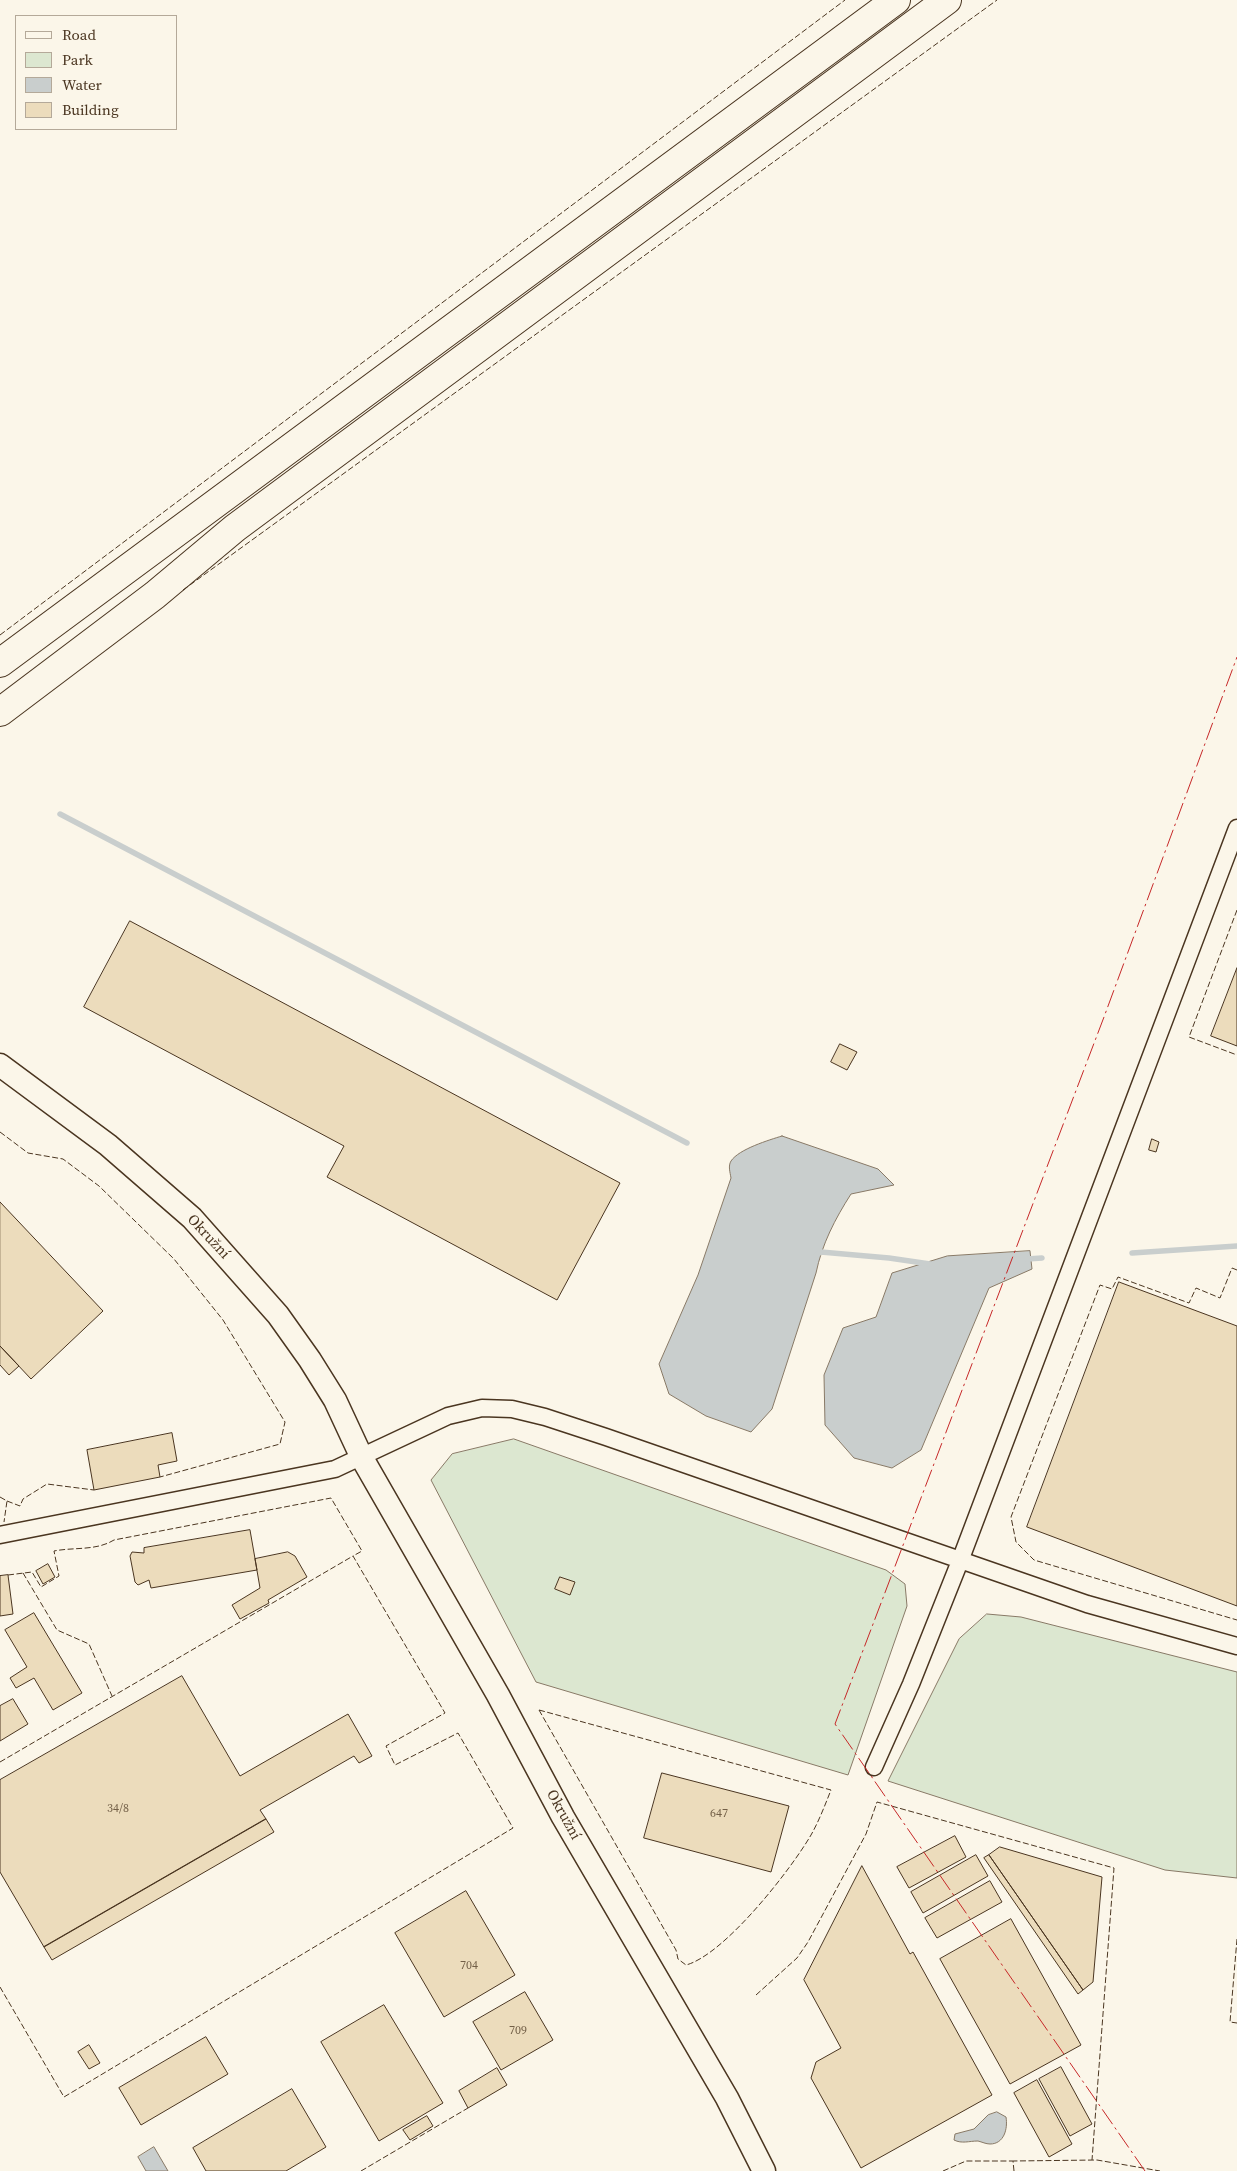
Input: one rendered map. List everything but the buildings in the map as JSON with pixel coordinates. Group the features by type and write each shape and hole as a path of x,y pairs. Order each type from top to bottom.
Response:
{"highway":[{"path":"0,664 896,0"},
{"path":"0,693 156,578 234,528 947,0"},
{"path":"0,712 156,595 234,528"}],"main road":[{"path":"0,1055 41,1095"},
{"name":"Okružní","path":"0,1065 108,1145 192,1218 278,1316 310,1360 335,1400 362,1458 494,1688 563,1817 727,2098 764,2171"}],"street":[{"path":"874,1767 915,1675 960,1561 1237,828"},
{"path":"0,1535 336,1469 448,1416 482,1408 512,1409 545,1417 606,1437 1087,1604 1237,1646"}],"green space":[{"path":"514,1439 886,1570 905,1584 907,1606 848,1775 536,1682 431,1480 452,1454"},
{"path":"987,1614 1021,1617 1237,1672 1237,1878 1165,1870 888,1781 959,1639"}],"water":[{"path":"782,1136 878,1169 894,1185 851,1194 840,1213 822,1252 772,1409 751,1432 706,1416 669,1394 659,1364 698,1275 731,1178 729,1167 731,1161 747,1149"},
{"path":"1030,1251 1032,1269 989,1288 921,1450 892,1468 854,1458 825,1425 824,1375 843,1328 876,1317 892,1273 947,1256"},
{"path":"997,2112 1006,2117 1006,2131 999,2141 990,2144 978,2141 963,2142 954,2140 955,2134 974,2129 988,2115"},
{"path":"154,2147 168,2171 146,2171 138,2157"}],"waterway":[{"path":"60,814 687,1143"},
{"path":"1132,1253 1237,1246"},
{"path":"816,1255 821,1252 930,1264"},
{"path":"1027,1259 1042,1258"}],"fence":[{"path":"0,635 845,0"},
{"path":"183,590 997,0"},
{"path":"1237,910 1189,1037 1237,1055"},
{"path":"0,1132 28,1153 63,1159 99,1186 174,1259 223,1320 285,1422 280,1444 160,1477"},
{"path":"1237,1270 1232,1268 1220,1298 1196,1288 1189,1303 1118,1277 1112,1289 1100,1285 1011,1517 1016,1542 1034,1560 1237,1620"},
{"path":"7,1501 20,1506 23,1499 47,1484 94,1490"},
{"path":"0,1497 7,1501 4,1522"},
{"path":"8,1575 32,1572 41,1587 59,1576 54,1551 100,1546 114,1540 331,1498 362,1551 353,1556"},
{"path":"0,1762 353,1556 445,1713 386,1746 395,1765 458,1733 513,1828 64,2097 0,1987"},
{"path":"23,1573 57,1630 89,1644 112,1696"},
{"path":"539,1710 831,1790 819,1819 801,1851 755,1910 719,1946 686,1965 678,1959 676,1950 539,1710"},
{"path":"756,1995 797,1958 808,1942 866,1834 877,1802 1114,1868 1092,2160"},
{"path":"1237,1939 1230,2022 1237,2023"},
{"path":"361,2171 468,2108"},
{"path":"1014,2171 1013,2161 1097,2160 1160,2171"},
{"path":"943,2171 966,2161 1013,2161"}],"power":[{"path":"1145,2171 835,1724 1104,1017 1237,657"}]}
